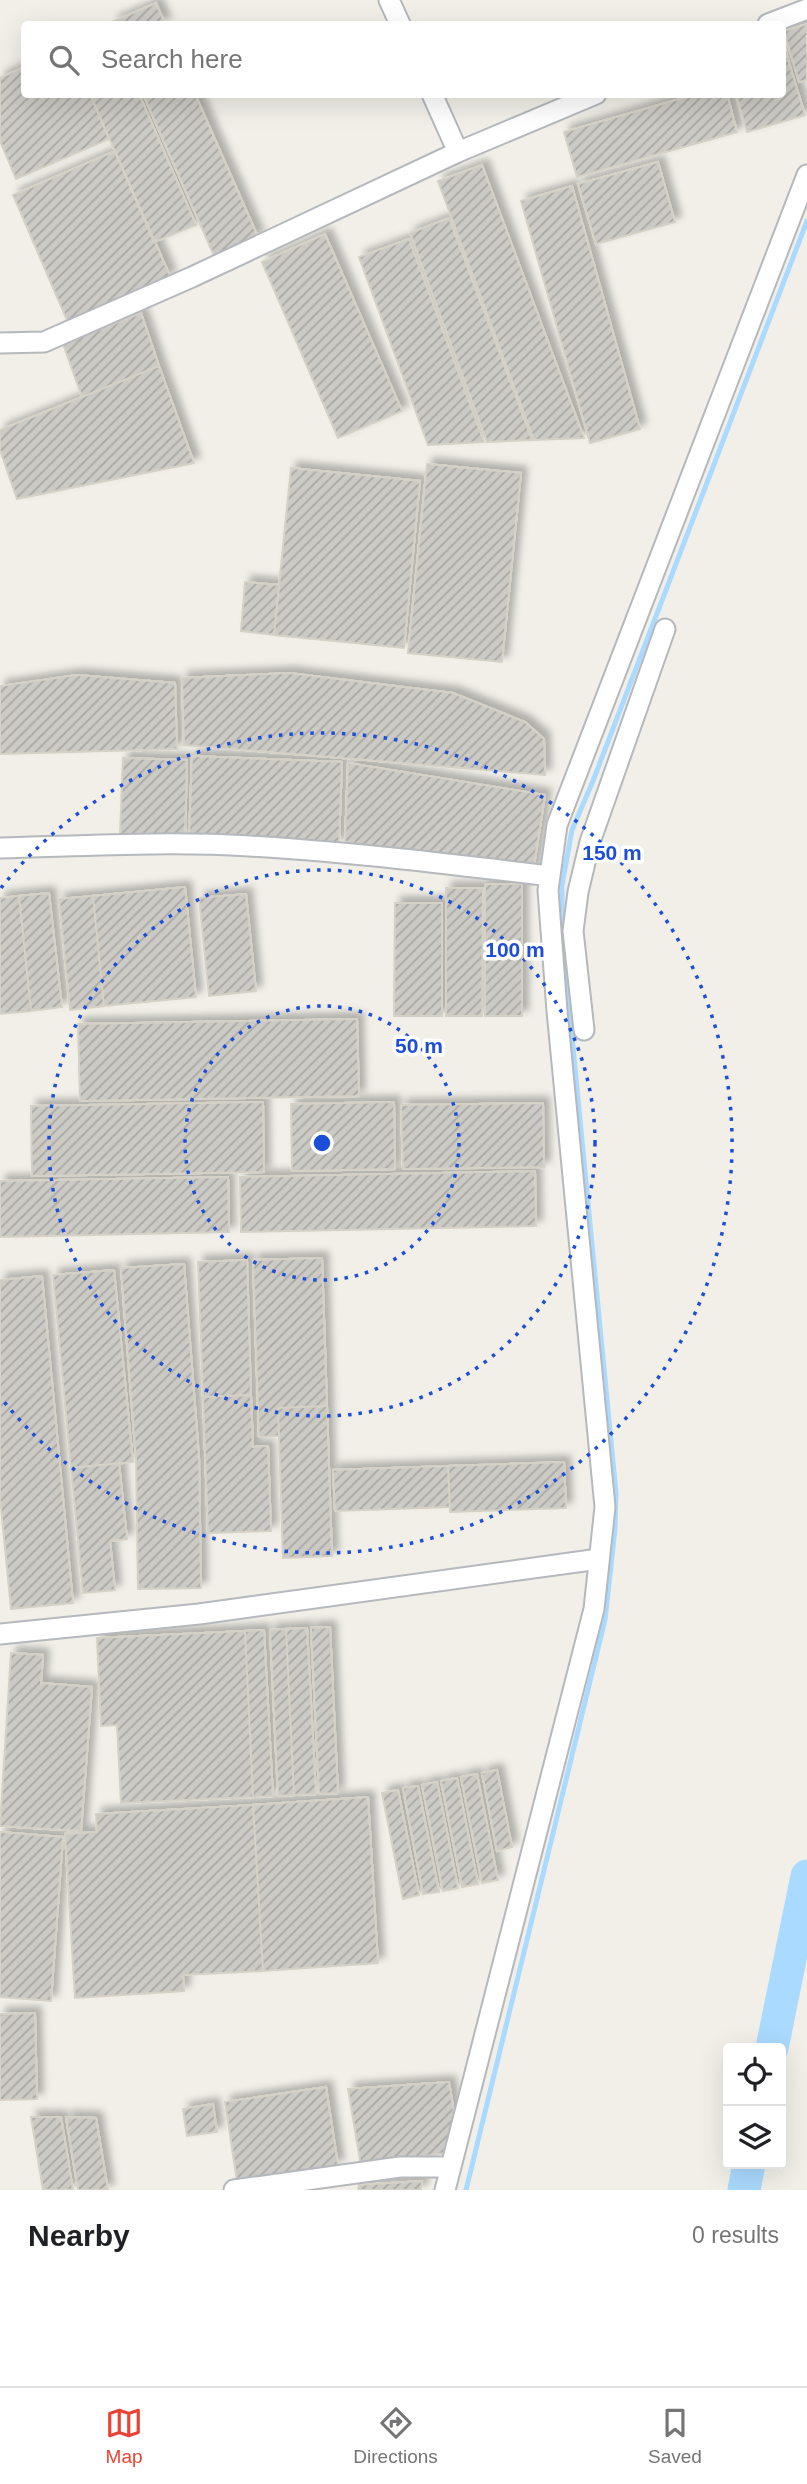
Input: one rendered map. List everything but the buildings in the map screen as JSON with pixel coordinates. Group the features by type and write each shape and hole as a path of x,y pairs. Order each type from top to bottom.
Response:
{"street":[{"path":"388,0 398,21"},
{"path":"776,21 807,9"},
{"path":"434,98 458,152"},
{"path":"0,343 44,342 192,277 458,152 586,98"},
{"path":"445,2190 594,1609 605,1507 557,1011 548,890 557,825 807,175"},
{"path":"584,1030 573,931 577,901 590,842 624,730 665,629"},
{"path":"598,720 624,730"},
{"path":"0,848 144,844 247,846 407,859 550,876"},
{"path":"0,1634 199,1614 599,1559"},
{"path":"234,2190 400,2167 452,2167"}],"waterway":[{"path":"466,2190 605,1620 615,1529 616,1493 562,933 562,885 572,830 807,221"},
{"path":"773,2043 807,1876"},
{"path":"744,2190 748,2169"}]}
